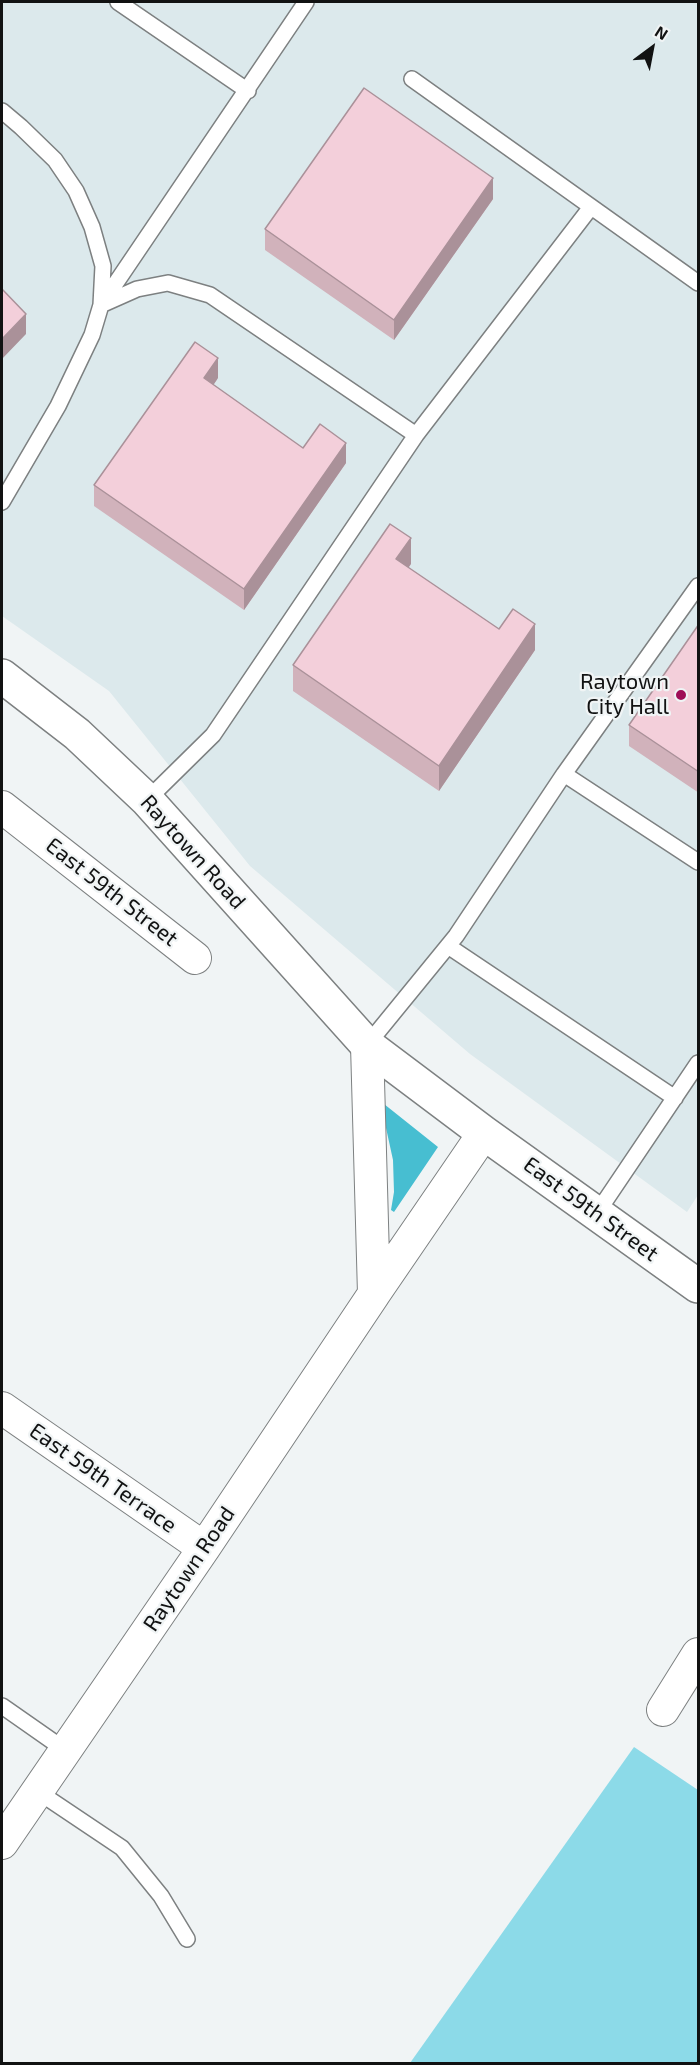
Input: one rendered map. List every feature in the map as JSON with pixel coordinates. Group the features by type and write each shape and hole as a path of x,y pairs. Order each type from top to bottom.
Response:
{"street":[{"name":"Raytown Road","path":"2,676 77,734 147,800 368,1045 484,1133 2,1843"},
{"name":"East 59th Street","path":"2,807 33,821 195,958"},
{"path":"368,1045 374,1294"},
{"name":"East 59th Street","path":"484,1133 699,1286"},
{"name":"East 59th Terrace","path":"2,1408 204,1548"},
{"path":"663,1710 699,1654"}],"lane":[{"path":"118,2 248,91"},
{"path":"101,305 248,91 306,2"},
{"path":"412,79 699,284"},
{"path":"2,111 55,160 76,192 92,227 104,266 101,305 92,335 58,406 2,502"},
{"path":"147,800 213,735 416,435 591,207"},
{"path":"101,305 137,289 168,283 210,295 416,435"},
{"path":"368,1045 448,946 564,774 699,586"},
{"path":"564,774 699,862"},
{"path":"448,946 675,1098"},
{"path":"597,1213 699,1063"},
{"path":"2,1706 65,1750"},
{"path":"37,1791 122,1848 161,1896 187,1939"}],"shaded area":[{"path":"2,2 698,2 698,1195 687,1212 470,1054 250,866 109,691 2,616"},
{"path":"384,1104 438,1147 394,1212 391,1210 394,1192 393,1160 381,1105"},
{"path":"634,1747 698,1790 698,2063 410,2063"}],"building":[{"path":"364,88 493,178 394,320 265,229"},
{"path":"2,289 26,314 2,339"},
{"path":"195,342 218,358 204,378 303,448 320,424 346,443 244,589 94,485"},
{"path":"390,524 411,538 396,559 499,629 513,609 535,624 439,766 293,665"},
{"name":"Raytown City Hall","path":"699,624 699,772 629,725"}],"place":[{"name":"Raytown City Hall","path":"681,695"}]}
